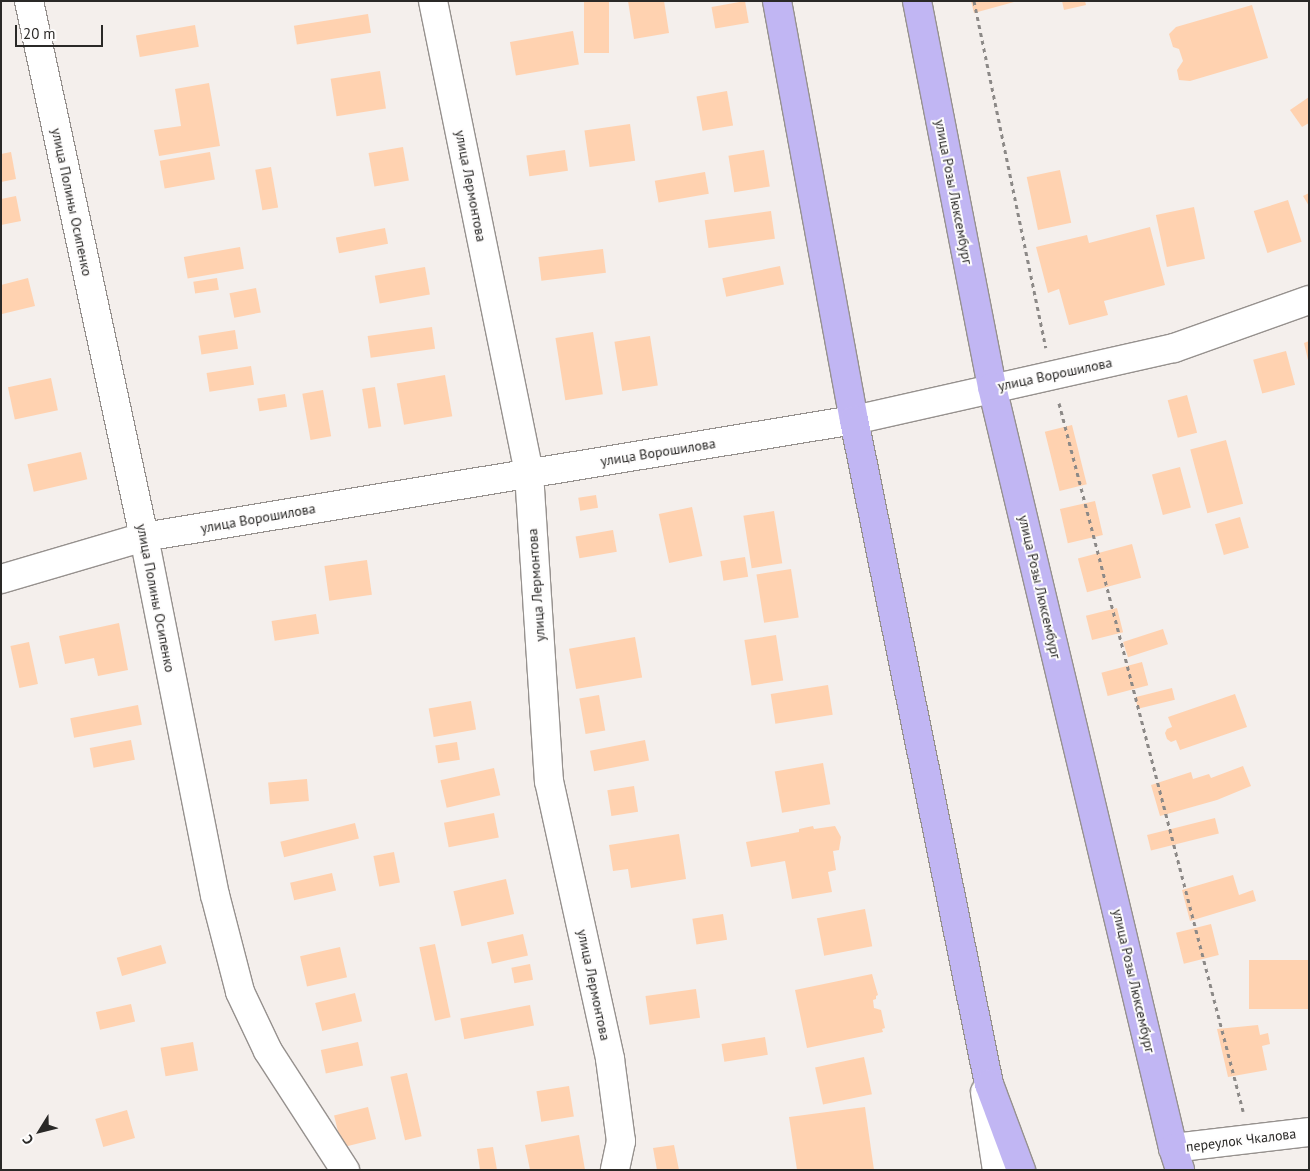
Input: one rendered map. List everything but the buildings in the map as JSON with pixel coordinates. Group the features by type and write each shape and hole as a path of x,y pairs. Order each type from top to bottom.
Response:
{"main road":[{"path":"777,1 854,420 989,1084 1021,1170"},
{"name":"улица Розы Люксембург","path":"917,1 992,387 1177,1159"}],"street":[{"name":"улица Полины Осипенко","path":"30,1 144,537 215,896 240,992 268,1051 345,1170"},
{"name":"улица Лермонтова","path":"433,1 529,473 549,782 610,1059 621,1141 615,1170"},
{"name":"улица Ворошилова","path":"1,579 144,537 854,420 992,387 1052,376 1174,348 1309,300"},
{"path":"973,1005 997,1170"},
{"name":"переулок Чкалова","path":"1177,1159 1251,1139 1309,1132"}],"path":[{"path":"974,1 1052,376 1251,1139"}]}
